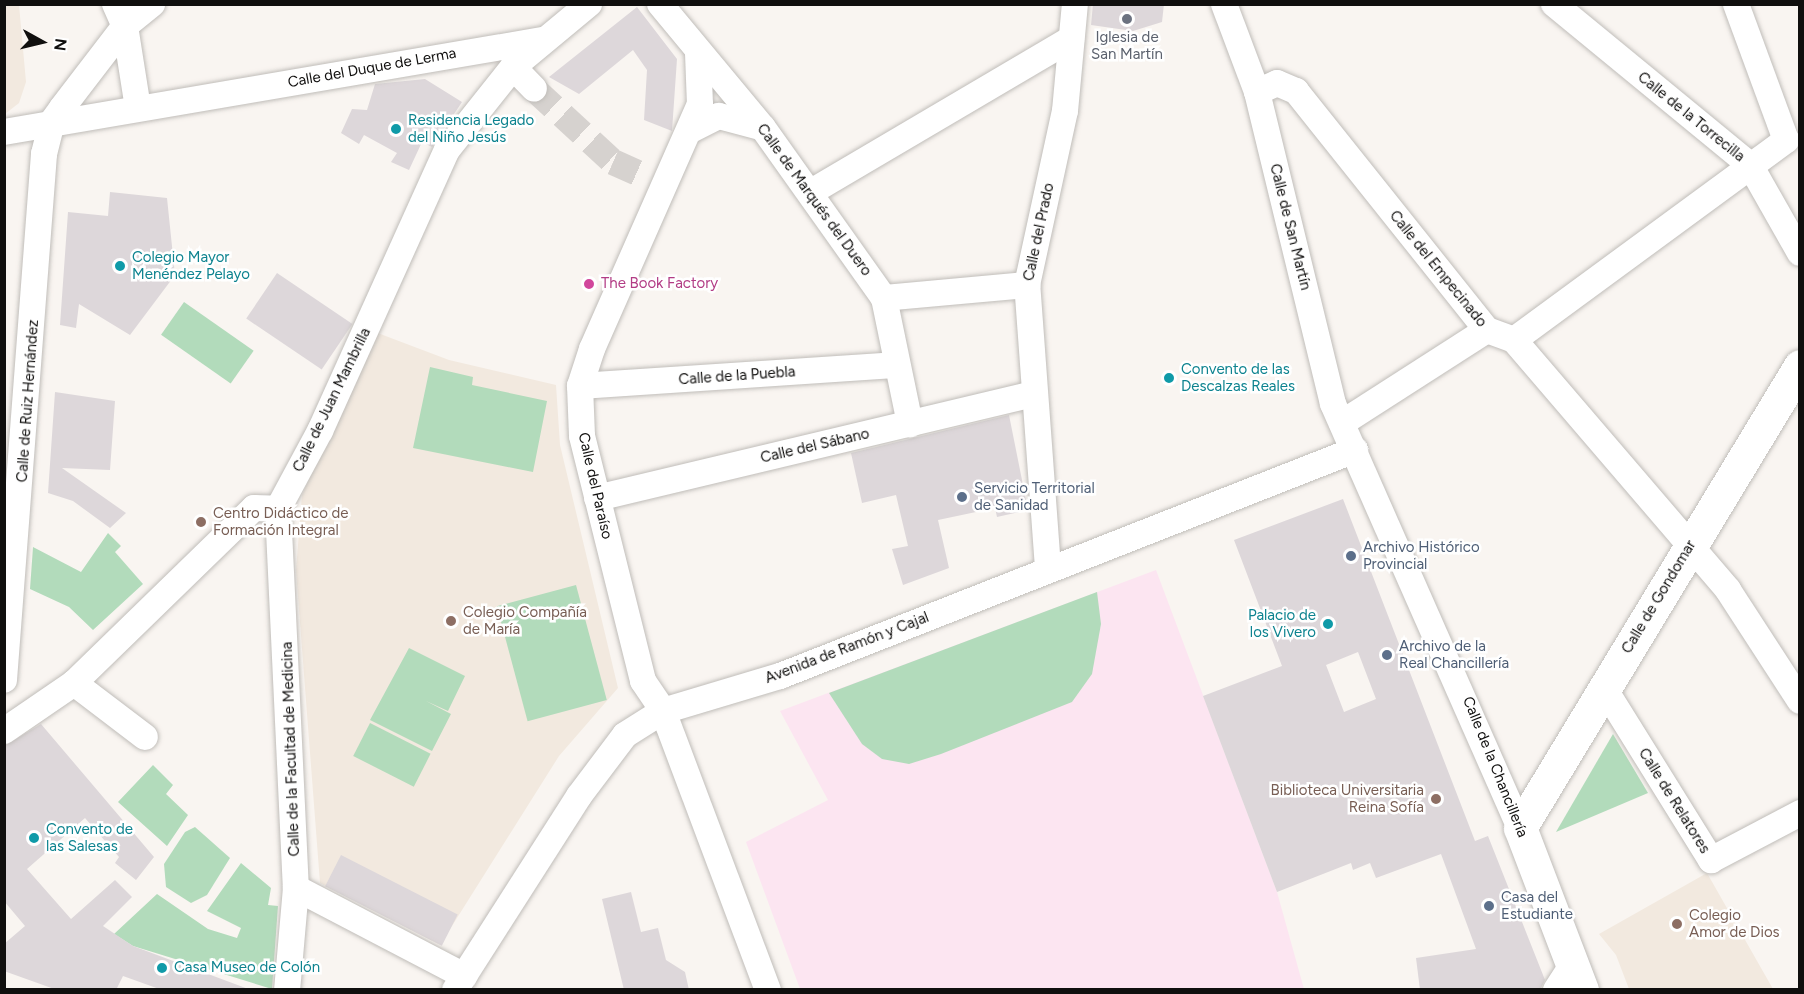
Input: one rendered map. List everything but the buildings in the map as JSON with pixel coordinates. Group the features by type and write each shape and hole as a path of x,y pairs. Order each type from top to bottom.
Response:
{"main road":[{"name":"Calle de Gondomar","path":"1520,828 1800,366"},
{"name":"Calle de la Chancillería","path":"1520,828 1570,981"}],"street":[{"path":"52,122 84,82 120,15 152,4"},
{"name":"Calle de Juan Mambrilla","path":"278,508 320,431 447,150 513,67 589,4"},
{"name":"Calle de Marqués del Duero","path":"660,4 698,53 763,128 812,192 884,298 894,365 910,424"},
{"name":"Calle del Prado","path":"1048,568 1033,394 1027,285 1065,111 1075,4"},
{"name":"Calle de San Martín","path":"1224,4 1257,92 1333,404 1355,450"},
{"name":"Calle de la Torrecilla","path":"1554,4 1750,165 1800,253"},
{"path":"1514,340 1786,140 1736,4"},
{"path":"120,15 138,108"},
{"path":"812,192 1071,39"},
{"name":"Calle del Duque de Lerma","path":"4,132 91,115 543,40"},
{"name":"Calle del Paraíso","path":"698,53 700,104 691,130 656,180 606,309 580,386 582,436 643,681 663,711 768,990"},
{"path":"513,67 534,89"},
{"path":"84,82 91,115"},
{"name":"Calle del Empecinado","path":"1257,92 1277,83 1296,91 1487,330 1514,340 1728,590 1800,701"},
{"path":"691,130 719,116 763,128"},
{"name":"Calle de Ruiz Hernández","path":"4,680 44,154 52,122"},
{"path":"884,298 1027,285"},
{"path":"1342,423 1487,330"},
{"name":"Calle de la Puebla","path":"580,386 894,365"},
{"name":"Calle del Sábano","path":"597,498 1033,394"},
{"name":"Avenida de Ramón y Cajal","path":"460,983 579,796 625,735 663,711 780,676 1048,568 1355,450"},
{"name":"Calle de la Chancillería","path":"1355,450 1520,828"},
{"path":"4,731 74,683 254,508 278,508"},
{"name":"Calle de la Facultad de Medicina","path":"278,508 296,888 287,990"},
{"path":"74,683 145,737"},
{"name":"Calle de Relatores","path":"1604,688 1711,860 1800,813"},
{"path":"296,888 460,983"}],"shaded area":[{"path":"4,5 19,5 26,82 19,103 5,114"},
{"name":"Colegio Compañía de María","path":"375,332 449,360 556,385 560,445 618,688 559,756 440,945 320,883 296,570 302,495"},
{"path":"1156,570 1277,892 1304,989 800,989 746,842 828,800 780,711"},
{"name":"Colegio Amor de Dios","path":"1707,873 1773,989 1629,989 1616,955 1599,934"}],"green space":[{"path":"184,302 254,351 231,384 161,335"},
{"path":"430,367 473,377 472,385 547,401 533,472 413,448"},
{"path":"108,533 121,546 115,552 143,584 93,630 69,607 30,589 33,547 81,572"},
{"path":"576,585 607,700 528,721 497,606"},
{"path":"1097,592 1101,624 1092,674 1072,702 941,754 909,764 882,759 862,744 829,693"},
{"path":"409,648 465,676 448,711 426,701 451,714 432,751 370,720"},
{"path":"370,723 431,754 414,787 353,756"},
{"path":"1613,734 1648,793 1556,832"},
{"path":"153,765 173,785 166,794 188,815 167,846 118,802"},
{"path":"195,827 230,858 207,895 191,903 166,887 164,864 185,832"},
{"path":"241,863 271,888 268,905 278,906 272,989 133,946 114,934 157,894 208,929 237,938 241,928 207,911"}],"tunnel":[{"path":"534,89 613,162 647,177"}],"place":[{"name":"Iglesia de San Martín","path":"1127,19"},
{"name":"Residencia Legado del Niño Jesús","path":"396,129"},
{"name":"Colegio Mayor Menéndez Pelayo","path":"120,266"},
{"name":"The Book Factory","path":"589,284"},
{"name":"Convento de las Descalzas Reales","path":"1169,378"},
{"name":"Servicio Territorial de Sanidad","path":"962,497"},
{"name":"Centro Didáctico de Formación Integral","path":"201,522"},
{"name":"Archivo Histórico Provincial","path":"1351,556"},
{"name":"Colegio Compañía de María","path":"451,621"},
{"name":"Palacio de los Vivero","path":"1328,624"},
{"name":"Archivo de la Real Chancillería","path":"1387,655"},
{"name":"Biblioteca Universitaria Reina Sofía","path":"1436,799"},
{"name":"Convento de las Salesas","path":"34,838"},
{"name":"Casa del Estudiante","path":"1489,906"},
{"name":"Colegio Amor de Dios","path":"1677,924"},
{"name":"Casa Museo de Colón","path":"162,968"}]}
